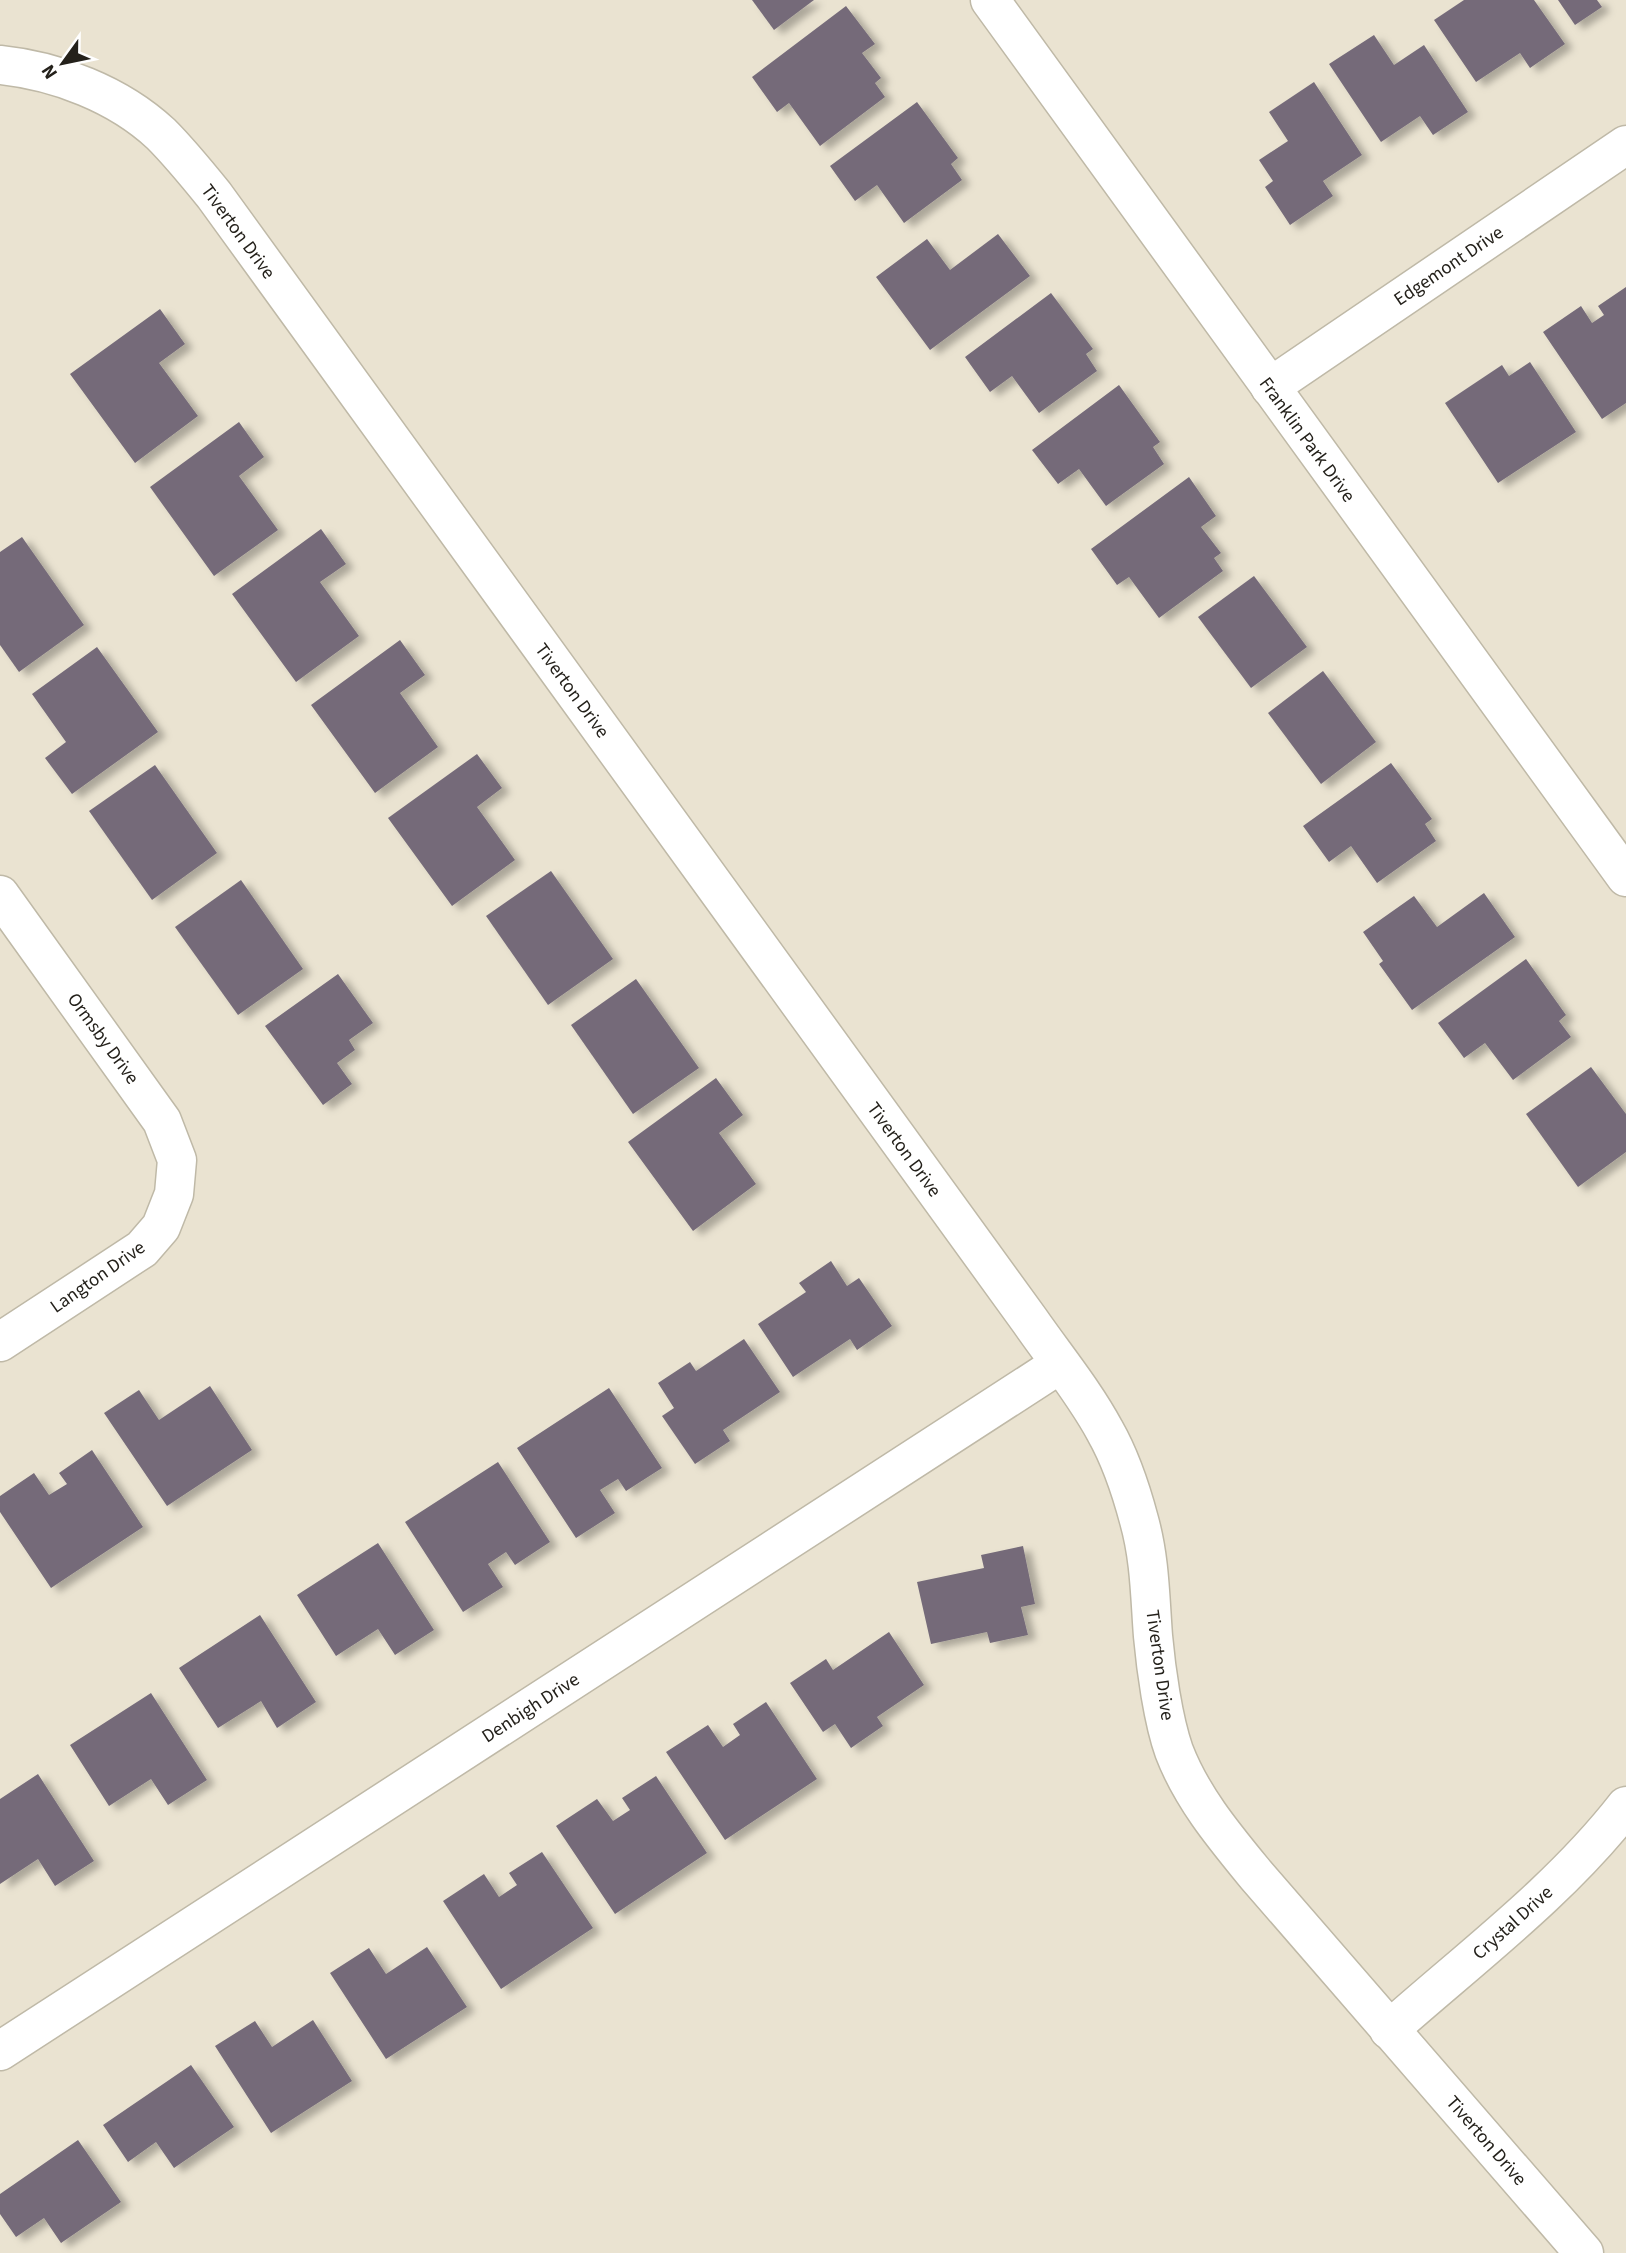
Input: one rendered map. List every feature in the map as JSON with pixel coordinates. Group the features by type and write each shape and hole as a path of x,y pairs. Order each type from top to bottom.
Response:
{"street":[{"name":"Franklin Park Drive","path":"990,0 1626,877"},
{"name":"Tiverton Drive","path":"0,65 28,68 68,79 106,97 159,133 214,195 1060,1364 1106,1432 1126,1476 1140,1522 1150,1573 1154,1638 1174,1750 1211,1820 1584,2253"},
{"name":"Edgemont Drive","path":"1270,387 1626,145"},
{"name":"Ormsby Drive","path":"0,895 162,1121 177,1160 174,1194"},
{"name":"Langton Drive","path":"0,1342 142,1249 161,1227 174,1194"},
{"name":"Denbigh Drive","path":"0,2051 1060,1364"},
{"name":"Crystal Drive","path":"1390,2030 1537,1900 1604,1834 1626,1806"}],"building":[{"path":"752,0 814,0 774,30"},
{"path":"1464,0 1534,0 1565,44 1530,68 1520,53 1476,82 1434,20"},
{"path":"1558,0 1597,0 1602,7 1575,25"},
{"path":"846,6 875,44 862,53 881,78 875,83 885,97 820,146 789,103 777,112 752,77"},
{"path":"1374,35 1394,65 1424,45 1468,112 1433,135 1420,116 1381,142 1329,64"},
{"path":"1314,82 1362,155 1323,181 1333,196 1290,225 1265,187 1273,181 1259,160 1288,141 1269,112"},
{"path":"917,102 958,158 951,164 962,180 904,223 877,185 855,201 830,166"},
{"path":"998,234 1030,276 930,350 876,277 927,239 950,270"},
{"path":"1626,287 1626,403 1602,419 1543,332 1581,306 1592,323 1604,315 1598,306"},
{"path":"1051,293 1093,349 1086,354 1097,371 1039,413 1012,376 990,392 965,357"},
{"path":"160,309 185,344 159,363 198,416 135,463 70,374"},
{"path":"1530,362 1576,432 1498,483 1445,403 1502,365 1509,376"},
{"path":"1119,385 1160,442 1153,447 1164,464 1106,506 1079,469 1058,484 1032,450"},
{"path":"239,422 264,457 239,476 278,530 214,576 150,487"},
{"path":"1189,477 1216,516 1201,527 1221,553 1214,558 1223,571 1159,618 1129,577 1117,585 1091,549"},
{"path":"321,529 346,564 320,582 359,636 296,682 232,594"},
{"path":"22,537 84,625 19,672 0,645 0,552"},
{"path":"1254,576 1307,647 1251,688 1198,617"},
{"path":"400,640 425,675 400,693 438,747 375,793 311,705"},
{"path":"97,647 158,732 72,794 45,758 66,742 32,694"},
{"path":"1323,671 1376,742 1321,784 1268,713"},
{"path":"477,754 502,788 477,807 515,860 452,906 388,818"},
{"path":"1391,763 1432,819 1425,824 1436,841 1377,883 1351,846 1329,862 1303,826"},
{"path":"155,765 217,853 152,900 89,811"},
{"path":"551,871 613,959 548,1005 486,916"},
{"path":"241,880 303,969 238,1015 175,927"},
{"path":"1484,893 1515,937 1412,1010 1379,964 1383,961 1363,932 1414,896 1437,927"},
{"path":"1526,959 1566,1015 1559,1021 1571,1037 1513,1080 1485,1043 1464,1058 1438,1023"},
{"path":"338,974 373,1023 349,1040 355,1050 337,1063 352,1084 323,1105 265,1026"},
{"path":"636,979 699,1068 633,1114 571,1025"},
{"path":"1591,1067 1626,1114 1626,1152 1578,1187 1526,1114"},
{"path":"716,1078 743,1115 719,1133 756,1184 693,1231 628,1142"},
{"path":"831,1261 847,1286 859,1278 892,1326 857,1350 850,1339 793,1377 758,1324 806,1292 799,1283"},
{"path":"744,1339 780,1392 723,1430 730,1441 695,1464 662,1416 674,1408 658,1383 690,1362 696,1371"},
{"path":"210,1386 252,1450 167,1506 104,1413 139,1390 159,1420"},
{"path":"609,1388 662,1468 626,1491 618,1479 600,1490 615,1513 576,1538 517,1448"},
{"path":"92,1450 143,1527 51,1588 0,1512 0,1496 34,1473 49,1495 67,1484 59,1473"},
{"path":"498,1462 550,1542 515,1565 506,1552 488,1564 503,1587 463,1612 405,1522"},
{"path":"378,1543 434,1630 395,1655 378,1629 336,1656 297,1595"},
{"path":"1023,1546 1035,1604 1021,1607 1028,1635 990,1643 987,1632 931,1644 917,1582 984,1568 981,1555"},
{"path":"260,1615 316,1702 277,1728 261,1701 218,1728 179,1668"},
{"path":"889,1632 924,1685 877,1717 883,1726 851,1748 835,1724 823,1732 790,1683 826,1659 833,1670"},
{"path":"151,1693 207,1780 168,1805 151,1779 109,1806 70,1745"},
{"path":"766,1702 817,1779 725,1840 666,1752 708,1725 723,1747 740,1735 733,1724"},
{"path":"38,1774 94,1861 55,1886 38,1859 0,1884 0,1799"},
{"path":"656,1776 707,1853 615,1914 556,1826 597,1799 613,1821 630,1810 622,1798"},
{"path":"542,1852 593,1928 501,1989 443,1901 484,1874 499,1897 517,1885 509,1873"},
{"path":"427,1947 467,2007 386,2059 330,1973 369,1948 386,1974"},
{"path":"313,2020 352,2081 271,2133 215,2046 255,2021 272,2047"},
{"path":"191,2065 234,2127 174,2168 156,2142 128,2162 103,2125"},
{"path":"78,2140 121,2202 61,2243 44,2218 16,2237 0,2214 0,2194"}]}
